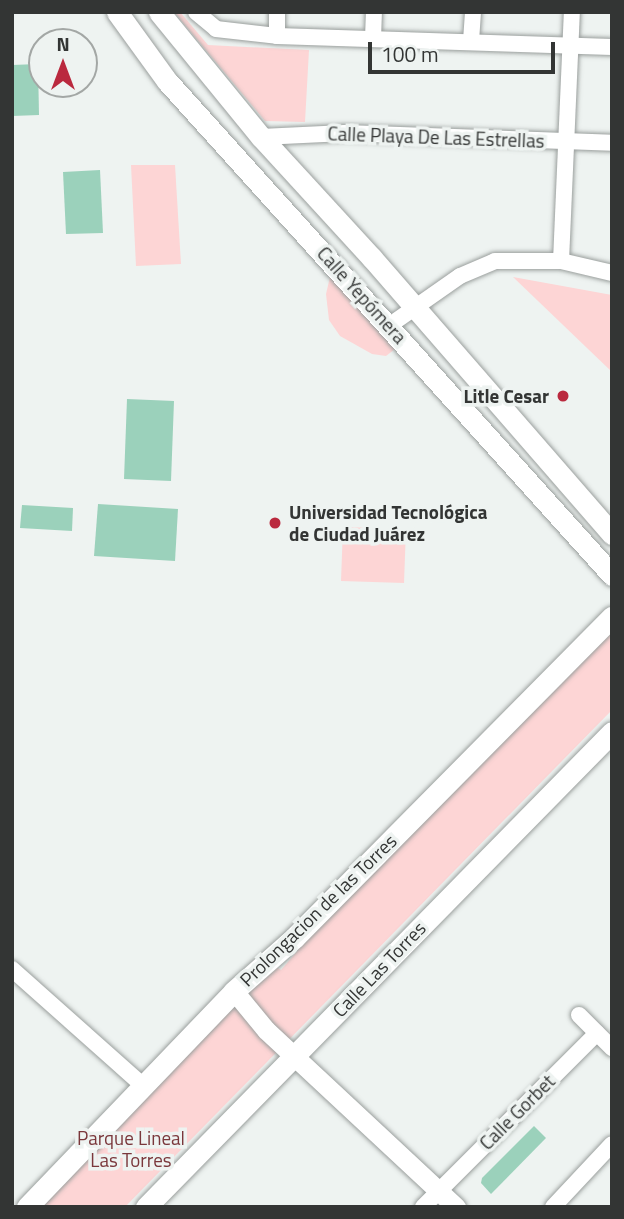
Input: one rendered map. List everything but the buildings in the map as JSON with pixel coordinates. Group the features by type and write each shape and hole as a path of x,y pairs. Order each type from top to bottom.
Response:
{"main road":[{"name":"Calle Yepómera","path":"117,12 167,81 390,325 467,419 612,575"},
{"name":"Calle Yepómera","path":"159,12 261,137 416,308 612,534"},
{"name":"Prolongacion de las Torres","path":"27,1207 234,991 294,938 612,617"},
{"name":"Calle Las Torres","path":"146,1207 612,732"}],"street":[{"path":"196,12 216,29 277,36 612,47"},
{"path":"277,12 277,36"},
{"path":"373,39 374,12"},
{"path":"471,41 472,12"},
{"path":"561,261 572,12"},
{"name":"Calle Playa De Las Estrellas","path":"261,137 345,133 612,143"},
{"path":"390,325 478,267 522,258 561,261 612,273"},
{"path":"12,969 142,1085"},
{"path":"234,991 295,1055 456,1207"},
{"path":"579,1015 612,1048"},
{"name":"Calle Gorbet","path":"423,1207 597,1033"},
{"path":"553,1207 612,1144"}],"green space":[{"path":"174,12 180,12 208,45 309,50 305,122 265,121"},
{"path":"131,165 175,165 181,264 136,266"},
{"path":"330,277 395,349 386,356 372,354 340,336 329,320 326,294"},
{"path":"513,277 612,295 612,372"},
{"path":"343,527 406,529 404,583 341,581"},
{"name":"Parque Lineal Las Torres","path":"612,632 612,710 125,1207 27,1207 272,964 281,970 353,886"}],"place":[{"name":"Litle Cesar","path":"563,396"},
{"name":"Universidad Tecnológica de Ciudad Juárez","path":"275,523"}]}
